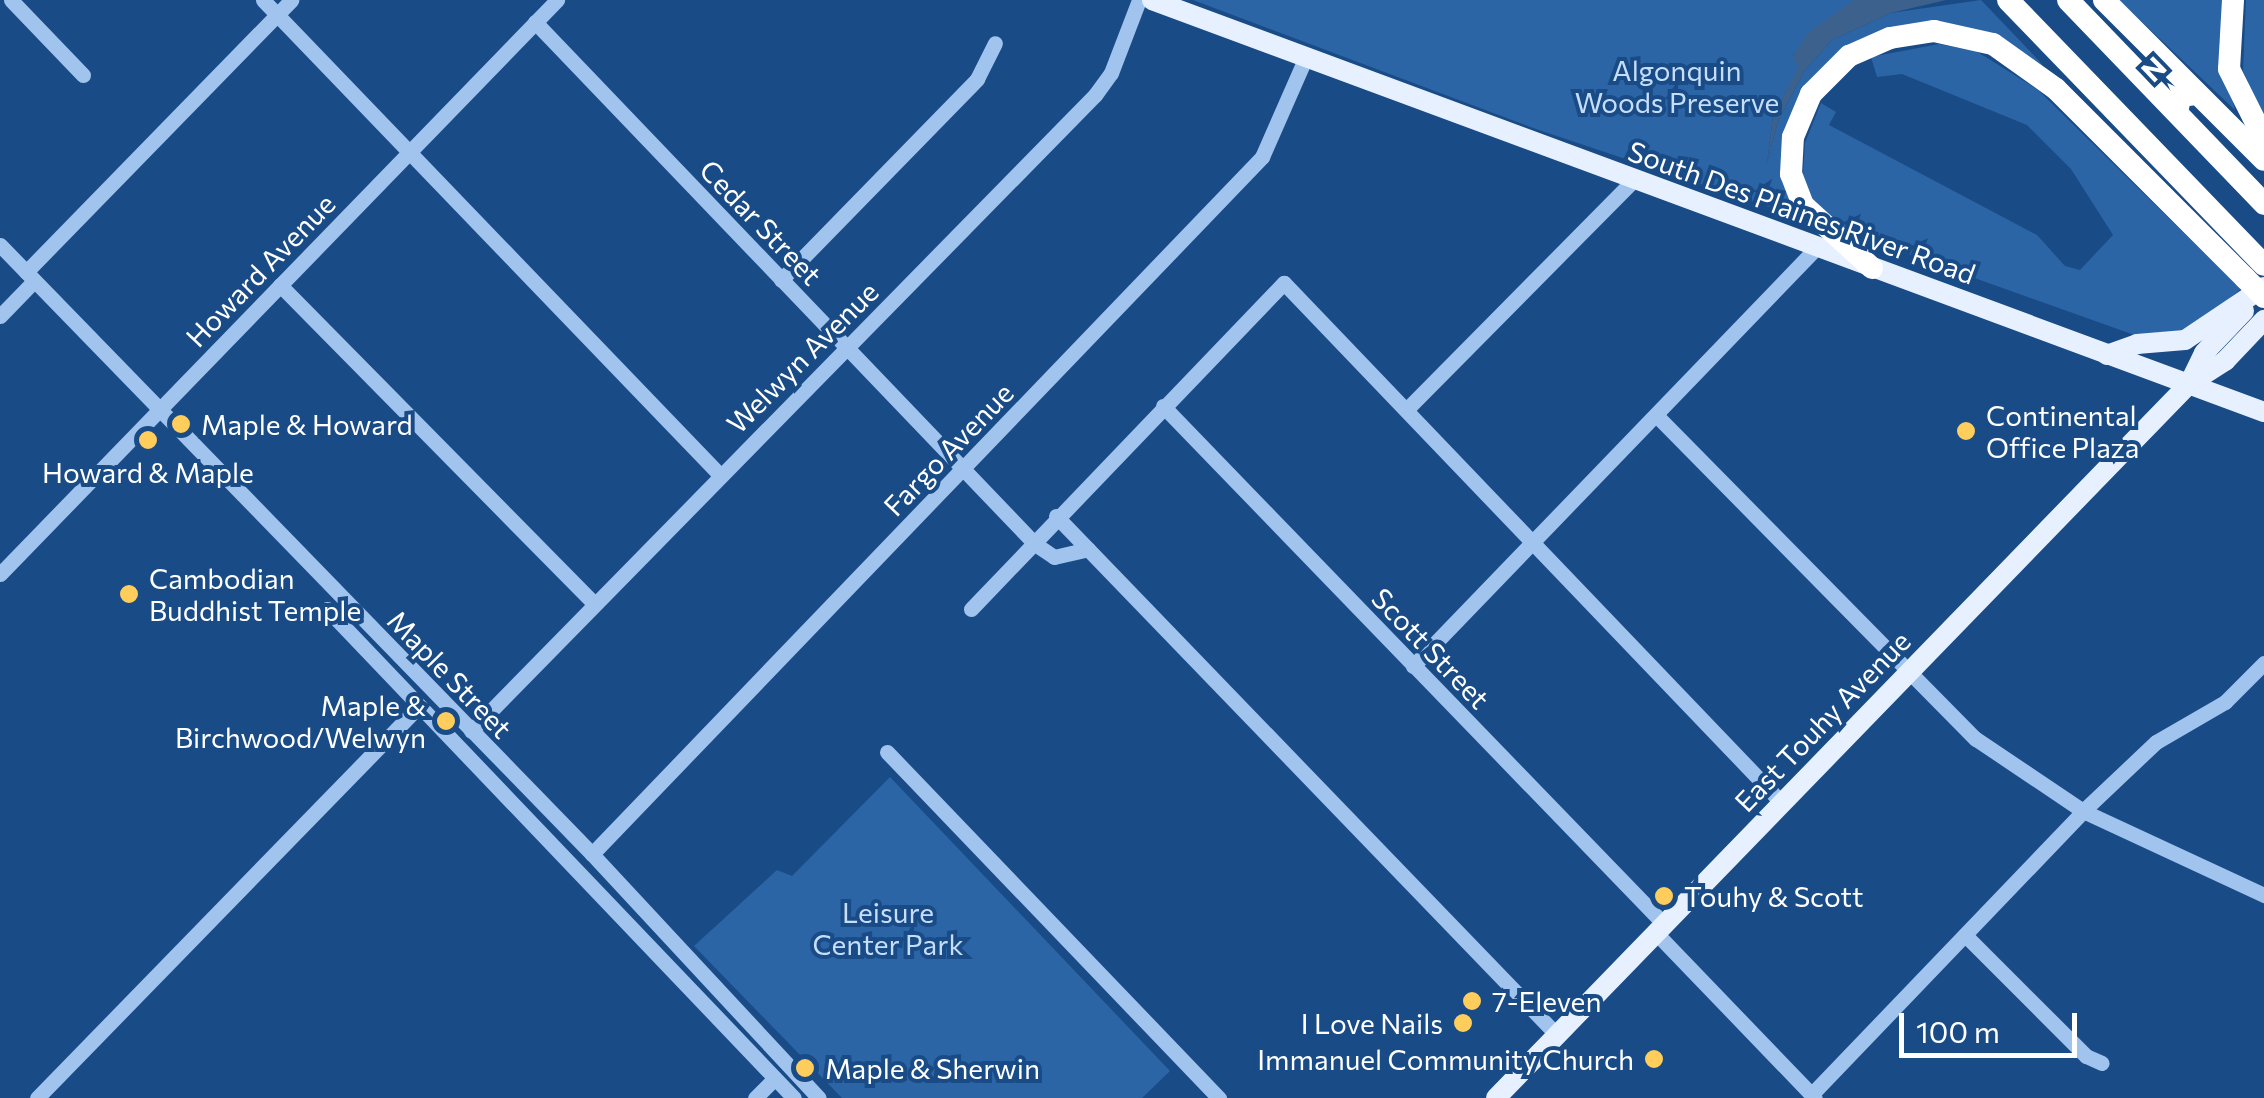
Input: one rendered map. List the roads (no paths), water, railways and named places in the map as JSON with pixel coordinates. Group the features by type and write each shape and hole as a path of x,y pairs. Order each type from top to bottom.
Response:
{"highway":[{"path":"2008,0 2260,280"},
{"path":"2068,0 2264,204"},
{"path":"2104,0 2264,160"},
{"path":"2233,0 2229,69 2264,139"},
{"path":"1872,268 1803,205 1791,174 1793,137 1811,94 1849,56 1890,38 1934,31 1993,44 2056,89 2260,280"}],"main road":[{"name":"South Des Plaines River Road","path":"1152,0 2264,412"},
{"path":"2107,355 2137,344 2186,340 2260,280"},
{"name":"East Touhy Avenue","path":"2189,384 2204,353 2260,280"},
{"name":"East Touhy Avenue","path":"1496,1098 2189,384 2226,361 2264,320"}],"street":[{"path":"10,0 83,74"},
{"path":"263,0 720,474"},
{"path":"0,316 30,276 291,0"},
{"name":"Howard Avenue","path":"0,574 556,0"},
{"name":"Welwyn Avenue","path":"471,732 1095,95 1111,73 1139,0"},
{"name":"Cedar Street","path":"535,22 1035,544"},
{"path":"781,280 977,79 994,44"},
{"name":"Fargo Avenue","path":"592,854 1262,157 1306,57"},
{"path":"1407,410 1634,180"},
{"name":"Maple Street","path":"0,245 592,854 819,1098"},
{"path":"1414,666 1817,247"},
{"path":"971,609 1035,544 1056,516 1284,283 1782,803"},
{"path":"280,285 596,604"},
{"name":"Scott Street","path":"1162,406 1414,666 1813,1096"},
{"path":"1656,414 1976,739 2083,811 2264,895"},
{"path":"1056,516 1557,1035"},
{"path":"1035,544 1054,557 1088,549"},
{"name":"Maple Street","path":"327,609 794,1098"},
{"path":"1813,1096 2083,811 2156,742 2225,702 2264,663"},
{"path":"37,1098 419,706"},
{"path":"887,752 1220,1098"},
{"path":"1965,935 2086,1056 2102,1063"},
{"path":"755,1098 774,1078"}],"place":[{"name":"Maple & Howard","path":"181,424"},
{"name":"Continental Office Plaza","path":"1966,431"},
{"name":"Howard & Maple","path":"148,440"},
{"name":"Cambodian Buddhist Temple","path":"129,594"},
{"name":"Maple & Birchwood/Welwyn","path":"446,721"},
{"name":"Touhy & Scott","path":"1664,896"},
{"name":"7-Eleven","path":"1472,1001"},
{"name":"I Love Nails","path":"1463,1023"},
{"name":"Immanuel Community Church","path":"1654,1059"},
{"name":"Maple & Sherwin","path":"805,1068"}],"park label":[{"name":"Algonquin Woods Preserve","path":"1677,86"},
{"name":"Leisure Center Park","path":"888,928"}]}
